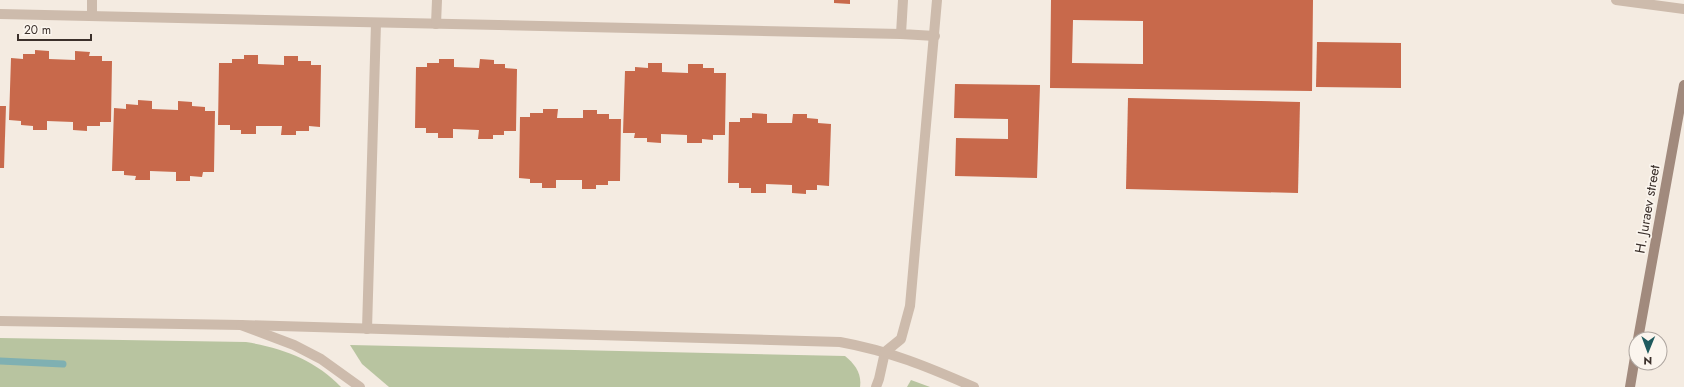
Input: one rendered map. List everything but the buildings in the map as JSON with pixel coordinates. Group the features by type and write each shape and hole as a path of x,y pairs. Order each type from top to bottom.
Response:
{"street":[{"path":"92,0 92,16"},
{"path":"436,24 437,0"},
{"path":"900,34 903,0"},
{"path":"876,387 886,352 901,339 910,306 937,0"},
{"path":"1616,0 1684,9"},
{"path":"0,14 935,36"},
{"path":"367,329 376,23"},
{"name":"H. Juraev street","path":"1639,331 1684,85"},
{"path":"0,321 241,325 840,342 886,352 922,364 974,387"},
{"path":"241,325 294,345 314,355 345,375 360,387"},
{"path":"1630,387 1633,371"}],"green space":[{"path":"0,338 246,342 273,348 309,362 320,369 341,387 0,387"},
{"path":"350,345 845,356 852,362 859,374 860,387 389,387 362,364"},
{"path":"911,380 930,387 907,387"}],"waterway":[{"path":"0,361 63,364"}]}
